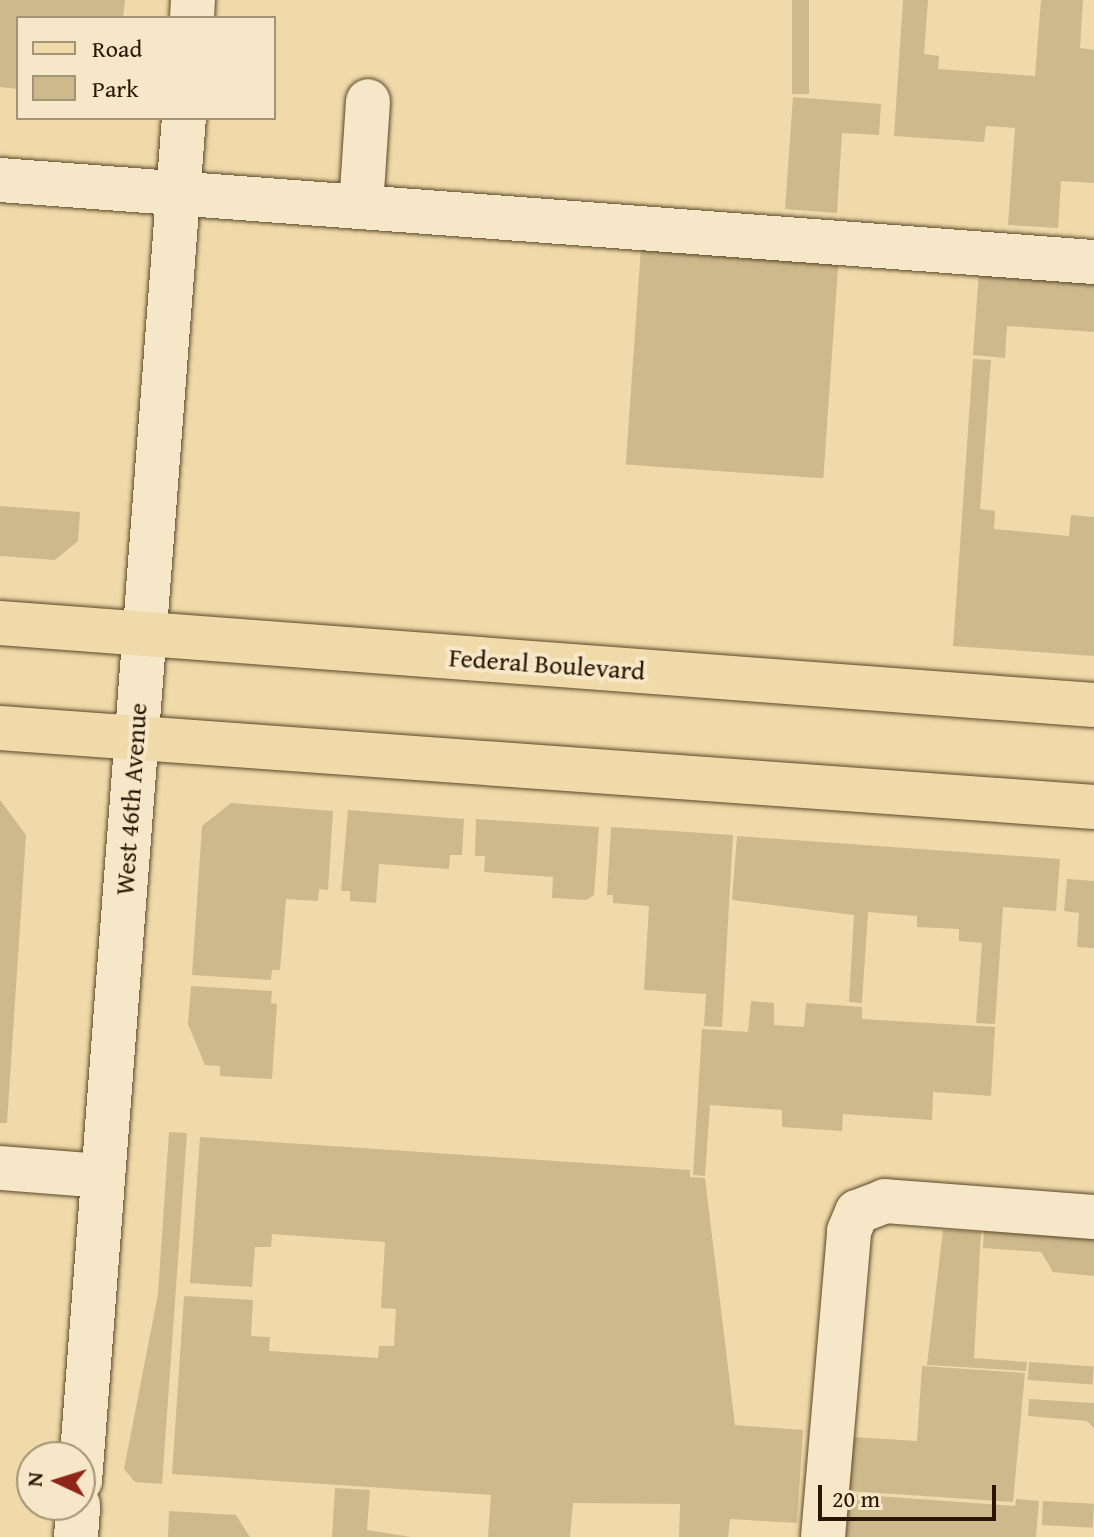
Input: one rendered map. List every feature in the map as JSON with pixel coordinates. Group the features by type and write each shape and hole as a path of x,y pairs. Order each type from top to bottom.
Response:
{"main road":[{"name":"Federal Boulevard","path":"0,623 1094,705"},
{"path":"0,728 1094,807"}],"street":[{"path":"361,207 368,101"},
{"name":"West 46th Avenue","path":"83,1441 184,120"},
{"path":"0,180 1094,262"},
{"path":"0,1168 101,1176"},
{"path":"823,1537 849,1231 857,1212 885,1201 1094,1217"}],"green space":[{"path":"0,0 125,0 123,16 16,16 16,89 0,87"},
{"path":"792,0 809,0 809,94 792,94"},
{"path":"903,0 928,0 924,54 939,56 938,69 1035,76 1041,0 1083,0 1080,48 1094,50 1094,183 1061,181 1058,228 1008,225 1015,128 986,126 984,142 894,136"},
{"path":"793,97 881,104 879,135 842,133 837,213 785,209"},
{"path":"641,247 839,261 823,478 626,464"},
{"path":"979,270 1094,278 1094,332 1007,326 1005,358 973,355"},
{"path":"973,359 991,360 980,509 995,511 994,529 1069,536 1071,515 1094,517 1094,656 953,646"},
{"path":"0,506 80,512 78,541 55,560 0,556"},
{"path":"0,800 26,835 7,1123 0,1123"},
{"path":"231,803 333,811 328,890 319,889 318,901 286,899 280,970 272,970 271,980 192,975 202,826"},
{"path":"348,810 464,819 462,855 450,855 449,869 379,864 376,903 350,901 350,891 341,891"},
{"path":"476,819 599,827 594,895 586,900 552,898 553,877 484,872 485,856 475,856"},
{"path":"611,827 733,835 722,1027 704,1026 706,994 644,990 649,906 613,903 613,895 607,895"},
{"path":"737,836 1060,859 1056,911 1003,907 995,1024 976,1023 982,943 959,941 959,929 917,927 917,916 868,912 862,1003 849,1002 854,915 732,900"},
{"path":"1067,879 1094,881 1094,948 1077,947 1079,913 1064,911"},
{"path":"191,986 272,991 271,1003 277,1004 272,1079 220,1076 220,1066 205,1065 188,1024"},
{"path":"751,1001 774,1003 774,1025 804,1027 806,1003 862,1007 862,1019 995,1027 991,1096 933,1092 932,1120 843,1114 842,1131 782,1127 782,1110 710,1105 705,1176 693,1175 702,1029 748,1032"},
{"path":"169,1132 187,1133 162,1484 135,1482 124,1469 158,1294"},
{"path":"200,1137 690,1170 690,1177 705,1178 735,1425 803,1430 797,1523 730,1519 728,1537 679,1537 680,1504 573,1503 570,1537 488,1537 491,1495 172,1474 184,1296 253,1300 251,1336 270,1337 269,1351 378,1358 379,1346 394,1346 396,1309 381,1308 385,1242 272,1234 271,1247 255,1247 252,1287 190,1283"},
{"path":"943,1230 981,1232 974,1358 1027,1362 1026,1371 927,1365"},
{"path":"984,1231 1094,1239 1094,1276 1053,1272 1041,1252 983,1248"},
{"path":"1029,1362 1094,1367 1093,1384 1028,1380"},
{"path":"922,1366 1025,1373 1013,1502 849,1491 853,1437 917,1441"},
{"path":"1029,1399 1094,1403 1094,1428 1087,1421 1028,1416"},
{"path":"335,1488 370,1490 367,1530 411,1537 332,1537"},
{"path":"849,1494 1015,1506 1016,1499 1039,1501 1036,1537 846,1537"},
{"path":"1043,1501 1094,1504 1093,1528 1042,1525"},
{"path":"169,1511 236,1515 250,1537 168,1537"}]}
